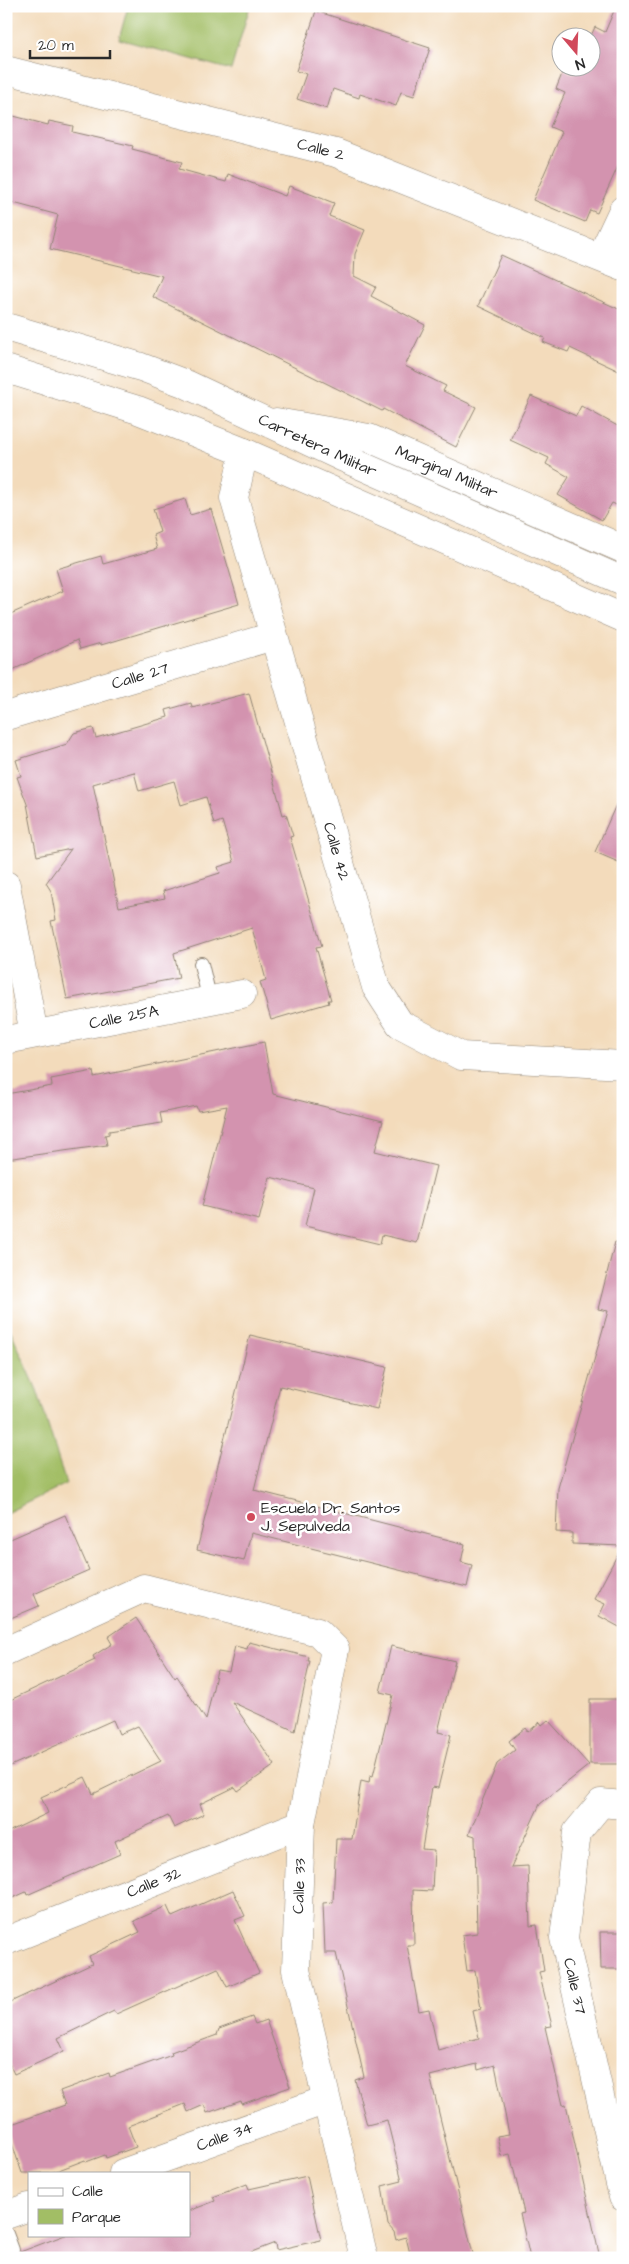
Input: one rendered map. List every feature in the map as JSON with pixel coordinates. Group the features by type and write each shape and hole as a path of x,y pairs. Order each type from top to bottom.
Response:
{"street":[{"name":"Calle 2","path":"6,70 336,153 612,262"},
{"path":"612,262 623,210"},
{"name":"Carretera Militar","path":"6,327 141,368 186,384 623,581"},
{"path":"6,369 138,410 244,452 623,618"},
{"name":"Marginal Militar","path":"263,420 369,438 623,549"},
{"name":"Calle 42","path":"244,452 234,498 376,987 400,1024 461,1056 623,1065"},
{"name":"Calle 27","path":"6,716 273,636"},
{"path":"6,885 34,1034"},
{"name":"Calle 25A","path":"6,1040 242,994"},
{"name":"Calle 33","path":"6,1651 144,1588 318,1632 335,1650 301,1824 296,1970 364,2258"},
{"name":"Calle 37","path":"623,1805 601,1803 577,1832 564,1938 623,2197"},
{"name":"Calle 32","path":"6,1941 301,1824"},
{"name":"Calle 34","path":"126,2172 326,2100"},
{"path":"6,2215 28,2206"}],"lane":[{"path":"201,964 210,1001"},
{"path":"6,2234 12,2250"}],"green space":[{"path":"128,6 250,6 231,70 119,39"},
{"path":"6,1320 37,1390 66,1484 6,1513"}],"building":[{"path":"616,6 623,6 623,155 597,213 590,210 585,222 533,200 562,132 550,127 565,93 556,89 560,78 602,78 602,30 605,32"},
{"path":"316,11 430,48 414,96 401,92 396,106 360,94 359,98 333,89 327,109 297,99 306,74 296,71"},
{"path":"6,114 48,125 49,121 73,126 72,132 133,146 132,149 182,162 179,169 226,182 228,174 285,196 289,186 334,203 329,216 365,230 355,254 354,276 376,287 371,296 425,325 405,366 446,386 443,391 476,407 456,447 383,409 382,411 153,297 162,276 50,249 58,215 6,201"},
{"path":"501,255 623,311 623,373 570,348 568,352 543,342 545,338 478,306"},
{"path":"531,396 576,416 581,406 623,429 623,508 612,503 602,520 558,495 569,477 546,464 549,458 510,440"},
{"path":"185,499 190,515 211,509 239,604 101,645 101,643 80,649 77,640 6,673 6,616 63,591 56,569 101,556 103,564 157,549 153,535 160,532 153,509"},
{"path":"249,693 283,815 286,814 293,836 290,837 322,946 316,947 331,1000 328,1000 329,1003 271,1020 260,982 266,980 252,928 174,953 179,978 67,999 51,921 56,920 51,891 46,883 71,849 37,856 27,804 17,777 21,776 16,760 67,744 74,733 93,728 96,738 168,717 166,710 191,703 192,708","holes":["134,772 139,791 174,781 181,805 206,797 214,824 222,821 234,862 218,867 220,873 163,891 165,898 119,907 93,784"]},
{"path":"623,789 623,864 595,852"},
{"path":"264,1042 273,1094 383,1121 375,1151 436,1166 417,1243 382,1235 380,1244 305,1226 314,1188 270,1177 259,1220 202,1206 227,1106 198,1111 196,1106 160,1113 162,1123 109,1131 109,1134 105,1135 107,1145 6,1159 6,1094 52,1086 51,1079 93,1071 94,1077"},
{"path":"615,1242 623,1243 623,1629 599,1616 605,1604 594,1599 622,1546 572,1544 572,1533 556,1532 558,1488 608,1311 598,1309"},
{"path":"250,1335 387,1367 377,1409 280,1386 254,1490 465,1544 461,1562 472,1565 467,1587 251,1533 244,1561 197,1550"},
{"path":"65,1515 89,1570 34,1594 39,1606 6,1620 6,1541"},
{"path":"136,1618 175,1678 177,1676 206,1720 217,1670 229,1672 235,1646 247,1649 249,1642 309,1657 308,1661 310,1661 295,1731 232,1702 275,1765 238,1791 235,1787 200,1804 204,1814 174,1828 168,1816 115,1841 120,1854 27,1895 26,1892 6,1901 6,1833 48,1813 41,1797 85,1777 93,1794 161,1761 138,1726 119,1734 113,1720 6,1768 6,1702 95,1660 93,1656 112,1644 108,1637"},
{"path":"391,1646 455,1661 438,1732 451,1735 438,1788 432,1787 422,1849 434,1850 432,1891 413,1890 414,1945 407,1945 419,2011 429,2009 438,2050 479,2038 473,2011 481,2009 475,1970 467,1971 462,1935 477,1933 475,1836 469,1834 497,1764 515,1750 509,1741 525,1728 528,1732 540,1722 542,1725 548,1720 589,1765 540,1804 511,1867 528,1866 530,1926 537,1925 544,1971 539,1972 552,2026 545,2027 563,2105 566,2104 600,2258 530,2258 520,2214 524,2213 510,2154 501,2156 497,2136 509,2134 495,2065 478,2070 477,2064 430,2076 474,2258 411,2258 406,2237 396,2240 394,2232 388,2225 382,2186 402,2181 387,2120 367,2125 355,2080 364,2077 336,1953 325,1953 323,1903 333,1902 336,1839 352,1839 361,1781 369,1783 370,1775 373,1776 393,1695 380,1692"},
{"path":"590,1699 623,1699 623,1764 590,1764"},
{"path":"233,1890 245,1916 235,1920 259,1973 227,1987 218,1968 116,2014 114,2011 58,2038 64,2051 14,2074 6,2057 6,2004 92,1964 89,1956 140,1932 134,1921 167,1906 172,1917"},
{"path":"600,1932 623,1932 623,1969 601,1969"},
{"path":"252,2017 255,2024 266,2020 290,2087 242,2104 241,2101 207,2113 204,2105 188,2112 185,2104 128,2126 136,2147 106,2158 105,2155 86,2162 85,2160 54,2172 22,2173 6,2126 65,2105 60,2091 109,2073 110,2077 172,2055 171,2052 217,2035 219,2029"},
{"path":"307,2176 321,2240 276,2250 275,2243 236,2258 16,2258 20,2252 62,2236 190,2236 190,2211 215,2201 213,2197 247,2184 249,2189"}],"place":[{"name":"Escuela Dr. Santos J. Sepulveda","path":"251,1517"}]}
